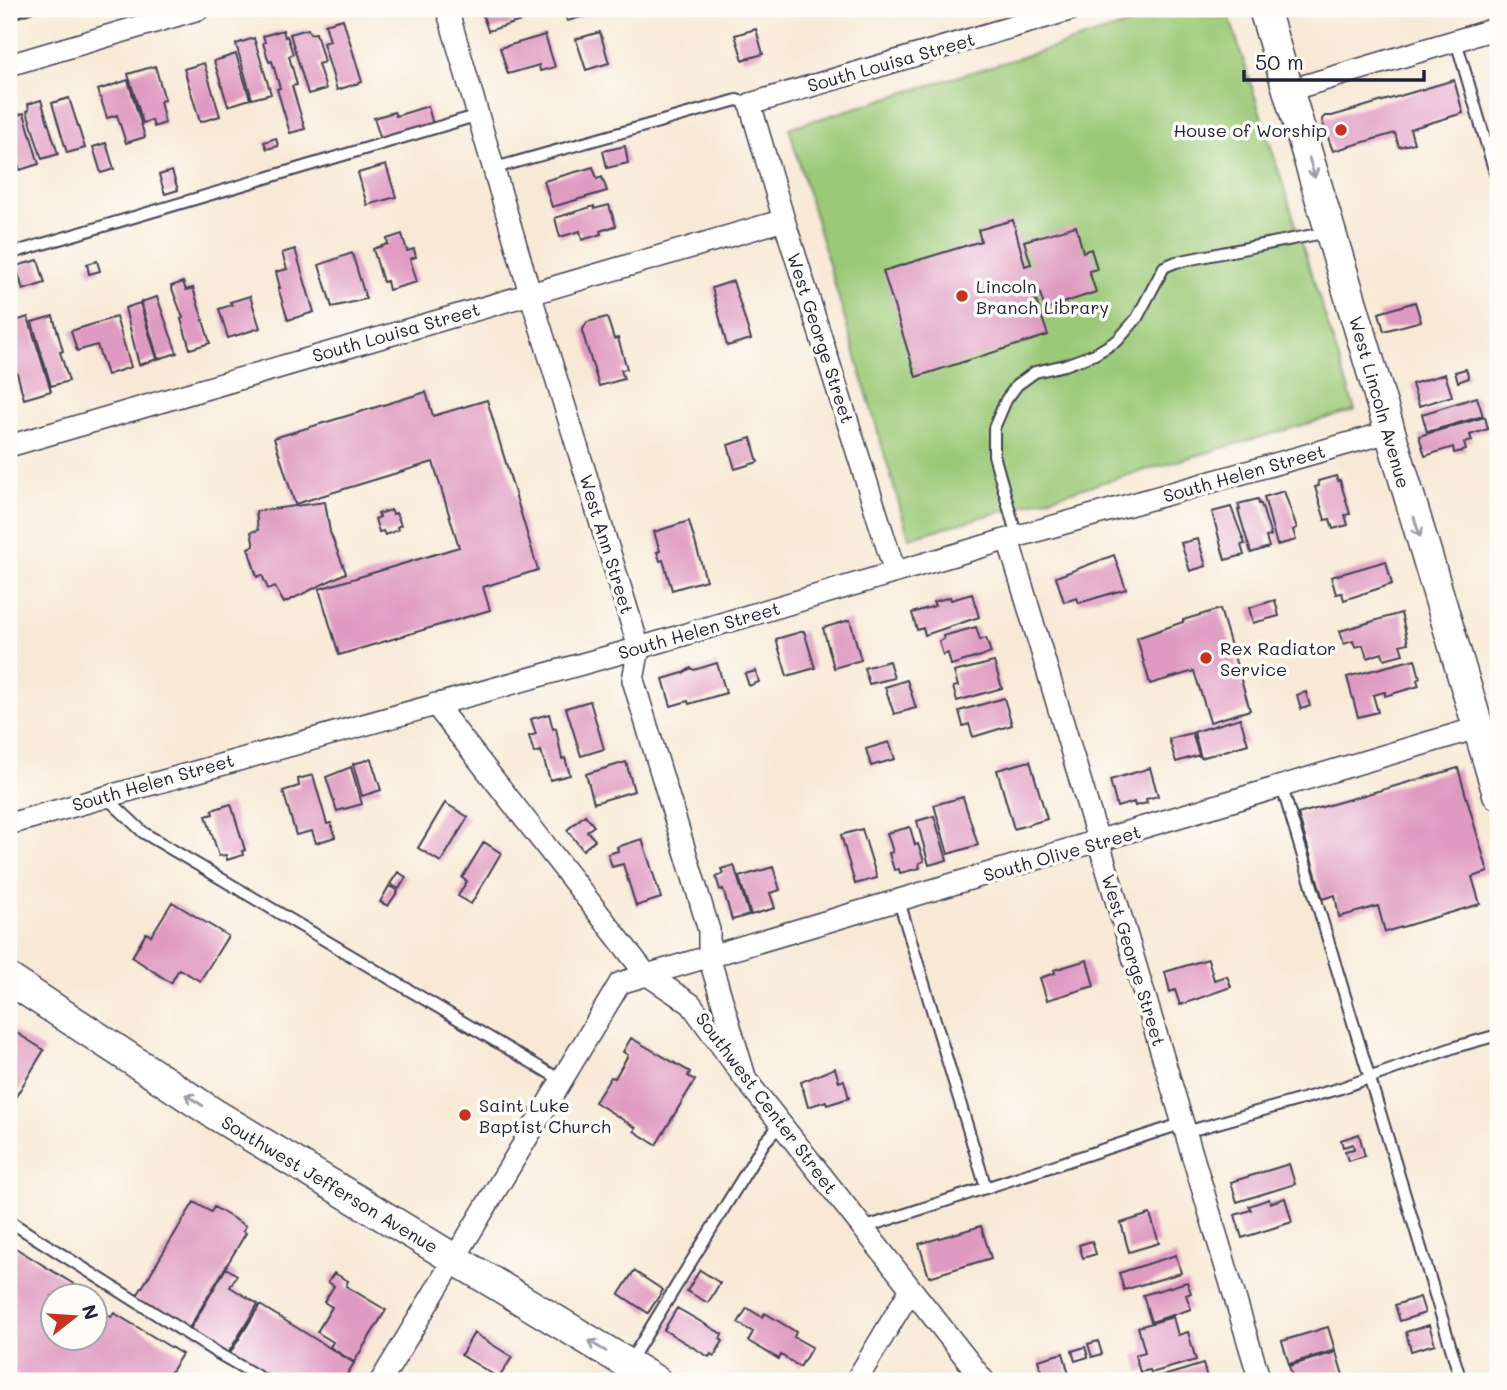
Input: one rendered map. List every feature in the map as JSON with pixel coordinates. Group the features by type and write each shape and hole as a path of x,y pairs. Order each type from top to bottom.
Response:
{"main road":[{"name":"West Lincoln Avenue","path":"1264,9 1498,794"},
{"name":"Southwest Jefferson Avenue","path":"9,979 213,1113 656,1381"}],"street":[{"path":"9,65 199,9"},
{"name":"West Ann Street","path":"447,9 530,293 639,648 633,680 709,930 709,957 746,1080"},
{"name":"South Louisa Street","path":"750,104 1073,9"},
{"path":"1290,90 1498,28"},
{"name":"West George Street","path":"750,104 895,572"},
{"name":"South Louisa Street","path":"9,446 784,219"},
{"name":"South Helen Street","path":"9,824 639,648 1013,538 1389,432"},
{"name":"West George Street","path":"1013,538 1098,843 1259,1381"},
{"name":"Southwest Center Street","path":"435,704 646,974 691,1004 746,1080 984,1381"},
{"name":"South Olive Street","path":"381,1381 620,983 1098,843 1477,728"},
{"path":"856,1381 911,1289"}],"lane":[{"path":"1456,41 1498,183"},
{"path":"495,168 737,100 750,104"},
{"path":"9,254 480,115"},
{"path":"1013,538 994,455 994,428 1006,400 1017,385 1035,372 1094,354 1118,340 1137,318 1164,267 1176,262 1331,231"},
{"path":"1282,787 1461,1381"},
{"path":"104,796 144,833 561,1080"},
{"path":"899,901 986,1188"},
{"path":"863,1228 1185,1128 1371,1077 1455,1047 1498,1035"},
{"path":"628,1364 764,1143 781,1124"},
{"path":"9,1221 266,1381"}],"green space":[{"path":"1179,9 1227,9 1355,410 909,538 789,128"}],"building":[{"path":"9,9 32,9 33,12 9,20"},
{"path":"481,9 532,9 534,17 488,31"},
{"path":"563,9 587,9 589,15 567,21"},
{"path":"343,19 362,82 337,90 323,43 330,41 325,24"},
{"path":"308,29 310,34 316,33 324,62 318,64 326,89 308,94 290,34"},
{"path":"756,29 763,54 743,60 735,35"},
{"path":"283,30 293,54 289,56 297,85 292,86 305,129 290,133 272,61 269,62 263,43 263,36"},
{"path":"600,32 609,63 586,70 576,39"},
{"path":"545,35 555,67 540,71 539,65 508,74 500,48"},
{"path":"254,38 271,94 252,99 236,44"},
{"path":"236,54 250,99 228,106 214,61"},
{"path":"204,63 220,116 200,122 184,69"},
{"path":"155,66 165,100 160,101 165,123 154,127 152,120 143,123 128,74"},
{"path":"128,80 145,137 126,143 117,115 107,118 98,90"},
{"path":"1454,80 1463,113 1410,129 1414,143 1399,147 1395,133 1333,151 1323,124 1322,119 1325,116"},
{"path":"69,98 85,148 67,153 52,103"},
{"path":"41,100 58,154 42,159 27,111 28,104"},
{"path":"428,106 433,125 381,140 374,118 394,112 396,116"},
{"path":"24,113 39,164 20,170 9,133 9,118"},
{"path":"276,138 278,146 267,149 264,142"},
{"path":"106,143 114,169 101,173 93,147"},
{"path":"625,146 628,163 607,168 603,151"},
{"path":"386,165 396,197 367,205 358,173"},
{"path":"593,167 597,179 602,177 607,191 552,207 544,181"},
{"path":"172,171 178,190 165,194 159,175"},
{"path":"609,205 616,226 582,240 580,231 560,237 555,218 594,206 594,209"},
{"name":"Lincoln Branch Library","path":"1013,220 1025,266 1031,264 1024,241 1076,226 1083,252 1091,249 1097,269 1089,271 1096,292 1045,309 1037,284 1031,286 1048,335 916,377 883,271 981,241 978,230"},
{"path":"402,234 407,251 414,249 416,257 410,259 417,282 389,290 387,281 383,282 373,249 388,244 387,239"},
{"path":"295,249 314,312 288,320 276,272 287,269 282,253"},
{"path":"352,253 366,299 332,307 319,265"},
{"path":"38,260 45,283 23,290 16,266"},
{"path":"97,261 100,271 89,274 87,264"},
{"path":"733,281 751,339 727,346 712,288"},
{"path":"183,282 186,290 193,288 210,343 190,349 181,319 183,318 171,286"},
{"path":"250,296 260,328 228,338 219,309 232,305 230,302"},
{"path":"157,297 177,353 158,359 141,302"},
{"path":"1415,302 1421,321 1384,331 1379,313"},
{"path":"140,303 157,359 139,365 125,308"},
{"path":"53,316 69,381 51,386 32,322"},
{"path":"28,317 51,391 24,399 17,373 13,374 9,360 9,323"},
{"path":"116,317 131,367 107,375 97,345 77,351 71,331"},
{"path":"607,317 614,339 618,338 627,369 621,370 624,379 599,386 582,331 587,322"},
{"path":"1466,369 1469,378 1458,382 1455,372"},
{"path":"1445,374 1452,396 1419,406 1412,384"},
{"path":"426,392 433,416 487,400 538,570 483,587 490,610 339,655 319,589 459,547 433,462 295,504 274,438"},
{"path":"1477,397 1483,416 1427,432 1422,414"},
{"path":"1485,417 1488,429 1470,435 1472,441 1464,443 1466,450 1454,453 1453,447 1425,456 1419,436"},
{"path":"751,438 758,462 735,469 728,445"},
{"path":"1336,476 1338,481 1340,480 1350,514 1345,515 1348,525 1333,529 1330,519 1325,520 1315,487 1319,486 1318,481"},
{"path":"1284,491 1297,528 1293,530 1296,540 1277,545 1264,497"},
{"path":"1258,499 1271,536 1266,537 1269,547 1251,553 1238,504"},
{"path":"325,502 330,532 346,573 284,603 275,587 268,589 262,575 257,577 248,548 254,546 251,532 258,530 256,511"},
{"path":"1231,507 1245,544 1241,545 1244,555 1225,560 1212,512"},
{"path":"391,510 393,514 396,513 401,525 397,527 398,530 385,535 383,531 379,532 375,519 380,517 378,514"},
{"path":"689,521 706,580 672,590 663,560 660,561 657,552 660,551 654,532"},
{"path":"1198,539 1206,566 1190,571 1181,543"},
{"path":"1114,555 1126,589 1079,603 1077,598 1064,602 1056,577"},
{"path":"1386,561 1392,584 1344,600 1342,593 1336,594 1331,577"},
{"path":"972,594 979,617 925,635 923,628 917,630 912,613 935,606 933,602"},
{"path":"1275,600 1279,616 1253,623 1249,608"},
{"path":"1220,609 1250,710 1210,722 1194,671 1150,684 1137,638"},
{"path":"1401,613 1408,643 1400,645 1403,654 1384,659 1382,653 1367,658 1363,645 1355,647 1353,641 1344,644 1340,631"},
{"path":"850,620 861,660 834,668 823,628"},
{"path":"976,627 980,640 986,638 991,653 951,665 948,653 943,655 939,641 944,639 943,636"},
{"path":"804,631 815,668 787,676 776,639"},
{"path":"1415,659 1420,678 1417,680 1419,686 1385,696 1385,692 1373,695 1378,712 1358,717 1347,677"},
{"path":"889,661 894,678 869,684 864,668"},
{"path":"994,662 1002,688 957,701 953,687 958,686 954,672"},
{"path":"717,663 726,693 689,704 688,701 671,706 663,679 691,668 694,670"},
{"path":"756,671 759,682 749,686 745,674"},
{"path":"907,680 916,708 894,714 885,687"},
{"path":"1306,692 1310,706 1301,709 1297,695"},
{"path":"1004,698 1012,725 973,737 969,724 963,726 959,711"},
{"path":"590,701 604,749 581,756 566,708"},
{"path":"549,714 553,729 556,728 562,759 565,758 570,775 550,780 541,751 534,753 529,736 536,734 531,719"},
{"path":"1240,718 1248,744 1201,758 1194,732"},
{"path":"1192,733 1199,755 1176,762 1169,739"},
{"path":"889,742 895,759 871,766 866,749"},
{"path":"371,759 381,790 362,796 353,764"},
{"path":"1030,761 1047,819 1014,829 997,770"},
{"path":"626,762 634,791 594,803 586,774"},
{"path":"351,767 362,804 337,811 326,777"},
{"path":"1150,768 1158,796 1146,799 1147,803 1135,806 1134,802 1117,807 1110,780"},
{"path":"1458,768 1488,872 1472,877 1480,904 1385,932 1378,906 1339,917 1335,895 1323,899 1298,814"},
{"path":"313,775 327,824 331,823 335,837 316,843 312,831 296,835 283,791 299,786 298,779"},
{"path":"963,797 978,845 948,854 934,805"},
{"path":"445,803 468,817 441,862 418,848"},
{"path":"231,804 245,850 242,851 243,855 227,860 226,855 219,856 206,816 213,814 212,810"},
{"path":"585,815 594,826 587,831 595,840 583,850 567,830"},
{"path":"934,816 947,860 929,865 917,821"},
{"path":"910,827 915,845 918,844 924,861 919,863 920,868 900,873 899,869 894,870 889,853 893,852 887,833"},
{"path":"862,829 877,878 855,884 841,835"},
{"path":"642,839 661,898 636,906 623,864 612,867 608,854 618,851 617,847"},
{"path":"484,842 501,853 471,904 458,896 467,881 462,878"},
{"path":"734,865 749,915 732,920 723,889 720,890 716,877 723,874 721,869"},
{"path":"773,867 780,890 770,893 775,908 751,915 739,877"},
{"path":"398,872 406,877 399,889 390,884"},
{"path":"389,886 398,891 388,906 380,902"},
{"path":"172,902 228,936 200,981 179,969 171,983 132,957 146,933 151,936"},
{"path":"1208,959 1214,980 1227,976 1231,987 1180,1005 1175,990 1170,992 1165,972"},
{"path":"1087,960 1094,986 1047,1000 1040,978 1055,973 1054,970"},
{"path":"9,1028 44,1050 9,1108"},
{"path":"631,1038 690,1072 688,1076 695,1080 656,1145 634,1131 636,1128 595,1102 611,1077 615,1078 628,1055 623,1052"},
{"path":"835,1068 839,1082 844,1080 849,1098 827,1105 826,1101 808,1107 801,1082"},
{"path":"1359,1134 1365,1156 1348,1161 1345,1151 1354,1149 1353,1144 1343,1147 1341,1140"},
{"path":"1289,1164 1295,1184 1237,1202 1231,1182"},
{"path":"1285,1198 1292,1222 1242,1238 1235,1215 1251,1210 1249,1206 1269,1199 1270,1203"},
{"path":"194,1202 211,1212 214,1207 246,1226 243,1231 246,1233 188,1330 135,1299"},
{"path":"1150,1214 1159,1243 1129,1252 1121,1223"},
{"path":"981,1226 991,1258 929,1277 919,1244"},
{"path":"1092,1241 1096,1254 1083,1258 1079,1245"},
{"path":"9,1244 70,1282 38,1282 38,1352 108,1352 108,1315 111,1317 114,1313 182,1354 165,1381 9,1381"},
{"path":"1176,1255 1181,1273 1124,1290 1119,1273"},
{"path":"226,1268 237,1275 230,1287 258,1304 227,1355 189,1331"},
{"path":"700,1270 720,1283 708,1303 687,1291"},
{"path":"634,1271 663,1290 648,1313 619,1294"},
{"path":"334,1273 348,1281 346,1286 386,1310 354,1362 330,1347 333,1342 317,1332 332,1307 324,1302 334,1286 328,1282"},
{"path":"1187,1282 1191,1293 1186,1295 1191,1309 1151,1322 1143,1295"},
{"path":"1420,1297 1425,1313 1400,1321 1395,1305"},
{"path":"260,1305 354,1363 343,1381 272,1381 229,1355"},
{"path":"677,1308 722,1334 720,1339 723,1341 714,1356 711,1354 709,1357 664,1330"},
{"path":"747,1308 762,1317 765,1313 796,1332 794,1337 812,1347 800,1367 781,1355 779,1359 748,1341 753,1332 738,1323"},
{"path":"1173,1317 1178,1335 1188,1332 1196,1360 1151,1373 1150,1370 1140,1372 1135,1355 1145,1352 1138,1327"},
{"path":"1429,1325 1435,1344 1411,1351 1406,1332"},
{"path":"1328,1327 1335,1350 1289,1364 1282,1341"},
{"path":"474,1333 512,1357 499,1378 461,1355"},
{"path":"1098,1341 1102,1354 1092,1357 1088,1344"},
{"path":"1085,1347 1088,1357 1075,1361 1072,1351"},
{"path":"1336,1352 1343,1375 1321,1381 1294,1381 1289,1366"},
{"path":"1063,1353 1069,1374 1044,1381 1038,1360"},
{"path":"1203,1364 1208,1381 1147,1381"}],"place":[{"name":"House of Worship","path":"1341,130"},
{"name":"Lincoln Branch Library","path":"962,296"},
{"name":"Rex Radiator Service","path":"1206,658"},
{"name":"Saint Luke Baptist Church","path":"465,1115"}]}
